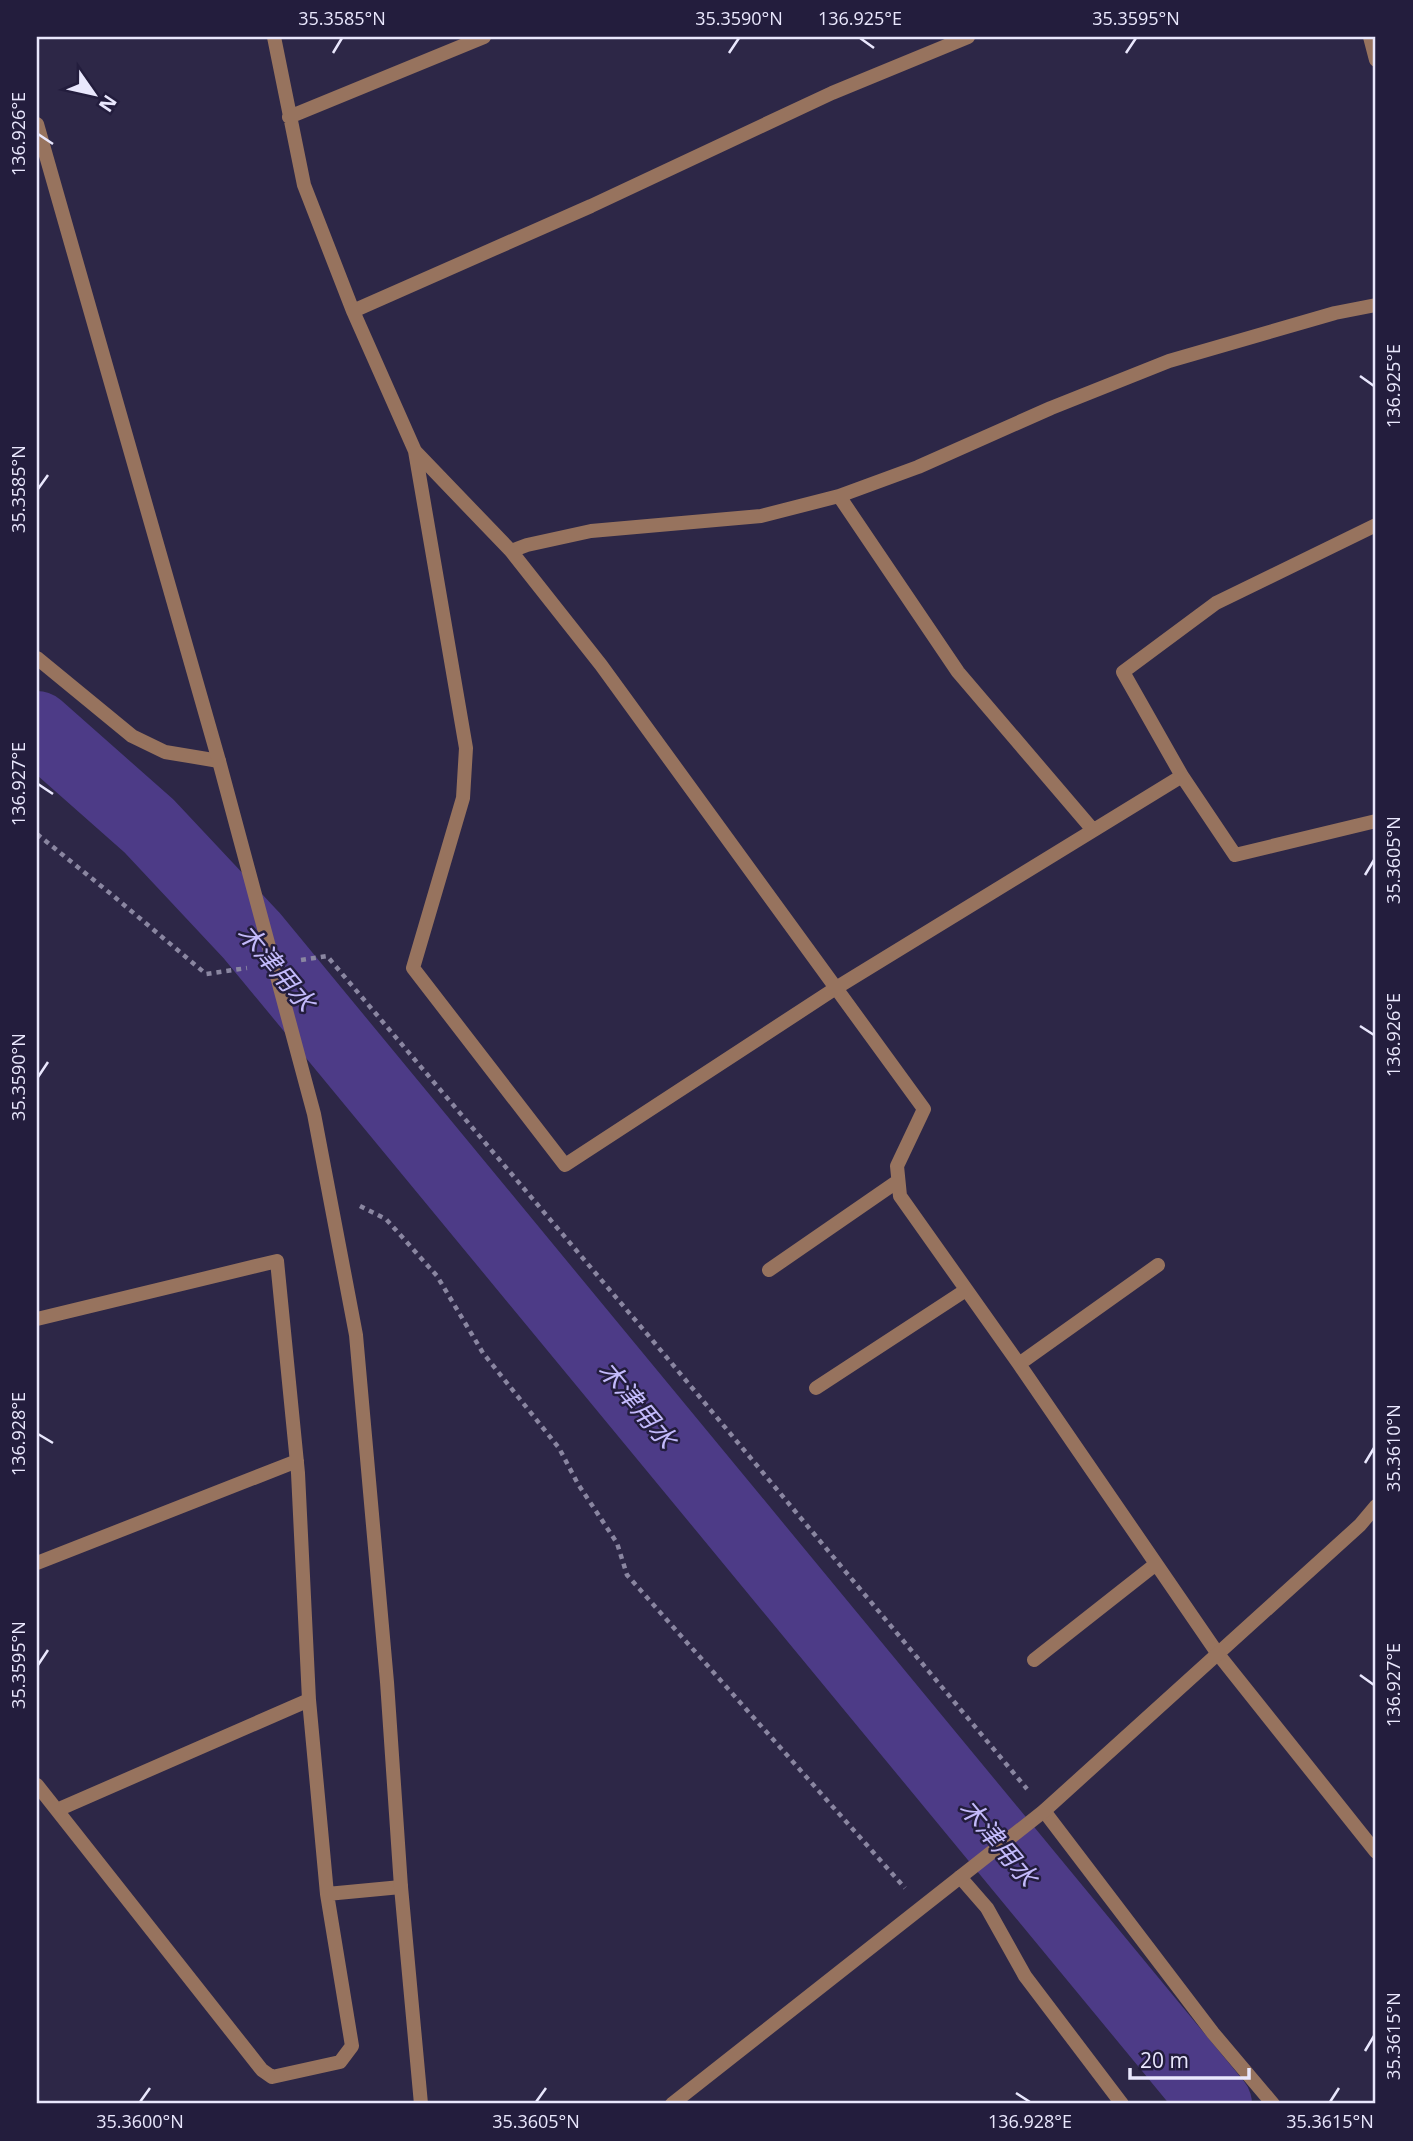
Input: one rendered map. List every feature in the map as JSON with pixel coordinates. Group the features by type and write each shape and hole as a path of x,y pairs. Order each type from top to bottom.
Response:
{"street":[{"path":"274,37 304,185 353,312 415,451 466,748 463,797 413,968 565,1165 836,988 1181,776"},
{"path":"289,117 484,37"},
{"path":"353,312 591,206 832,93 968,37"},
{"path":"1370,37 1376,60"},
{"path":"37,124 219,761 314,1114 356,1335 421,2104"},
{"path":"511,551 592,531 761,516 839,496 918,467 1051,408 1169,361 1335,313 1376,305"},
{"path":"415,451 511,551 609,677 924,1109 897,1166 900,1196 1218,1654 1376,1852"},
{"path":"839,496 958,672 1093,830"},
{"path":"1376,525 1216,603 1123,672 1181,776 1235,855 1376,821"},
{"path":"37,659 132,736 165,752 219,761"},
{"path":"769,1270 898,1181"},
{"path":"37,1318 277,1261 297,1461 309,1700 327,1894 352,2046 340,2063 272,2077 262,2070 37,1785"},
{"path":"1019,1364 1158,1265"},
{"path":"816,1388 966,1290"},
{"path":"37,1563 297,1461"},
{"path":"672,2104 1044,1811 1360,1525 1376,1506"},
{"path":"1034,1661 1156,1564"},
{"path":"57,1810 309,1700"},
{"path":"1044,1811 1213,2033 1273,2104"},
{"path":"966,1872 1025,1976 1122,2104"},
{"path":"327,1894 401,1887"}],"path":[{"path":"37,834 206,974 222,972"},
{"path":"300,960 327,956 653,1341 1044,1811"},
{"path":"332,1207 360,1206 386,1219 436,1276 483,1353 559,1448 578,1485 617,1543 627,1575 922,1907"}],"waterway":[{"name":"木津用水","path":"37,727 149,826 252,936 1216,2104"}]}
